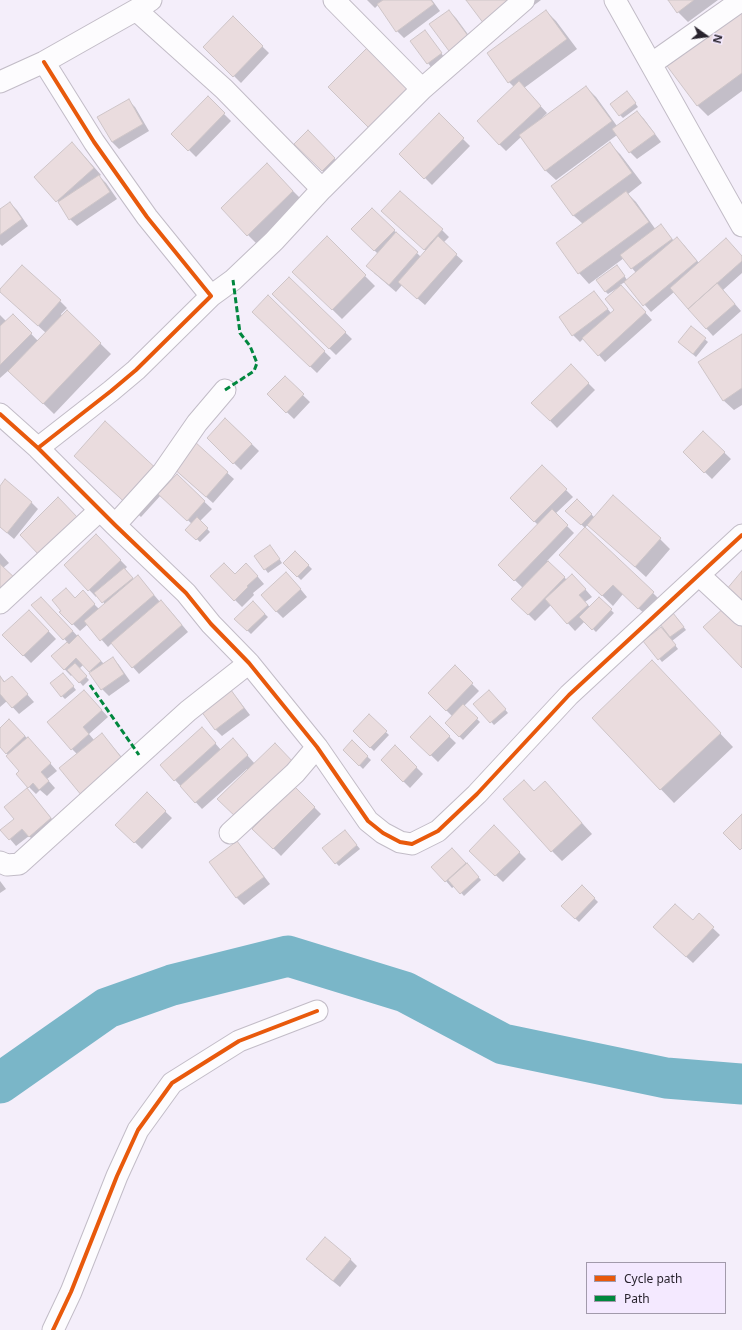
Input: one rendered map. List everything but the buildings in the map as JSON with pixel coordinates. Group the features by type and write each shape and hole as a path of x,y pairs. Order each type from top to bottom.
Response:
{"street":[{"path":"334,0 422,89"},
{"path":"38,448 111,392 211,296 233,280 274,241 322,189 422,89 524,0"},
{"path":"615,0 742,226"},
{"path":"652,64 742,0"},
{"path":"0,82 21,71 44,62 144,5 322,189"},
{"path":"44,62 94,142 147,217 211,296"},
{"path":"116,526 163,472 197,423 225,390"},
{"path":"0,414 38,448 186,593 211,624 249,663 317,748 368,821 383,833 400,842 412,844 438,831 477,794 569,695 742,535"},
{"path":"0,603 100,510"},
{"path":"699,575 742,615"},
{"path":"0,862 7,865 19,864 188,711 249,663"},
{"path":"230,833 295,773 317,748"},
{"path":"53,1330 71,1292 117,1176 138,1130 172,1083 239,1041 318,1011"}],"waterway":[{"path":"0,1083 107,1008 172,985 288,956 405,992 503,1044 666,1078 742,1084"}],"marked path":[{"path":"225,390 254,371 257,363 250,346 240,333 233,280"},
{"path":"90,685 139,755"}],"cycle path":[{"path":"38,448 136,370 211,296 147,217 94,142 44,62"},
{"path":"0,414 38,448 186,593 211,624 249,663 317,747 368,821 383,833 400,842 412,844 438,831 477,794 569,695 742,535"},
{"path":"53,1330 71,1292 117,1176 138,1130 172,1083 239,1041 317,1011"}]}
